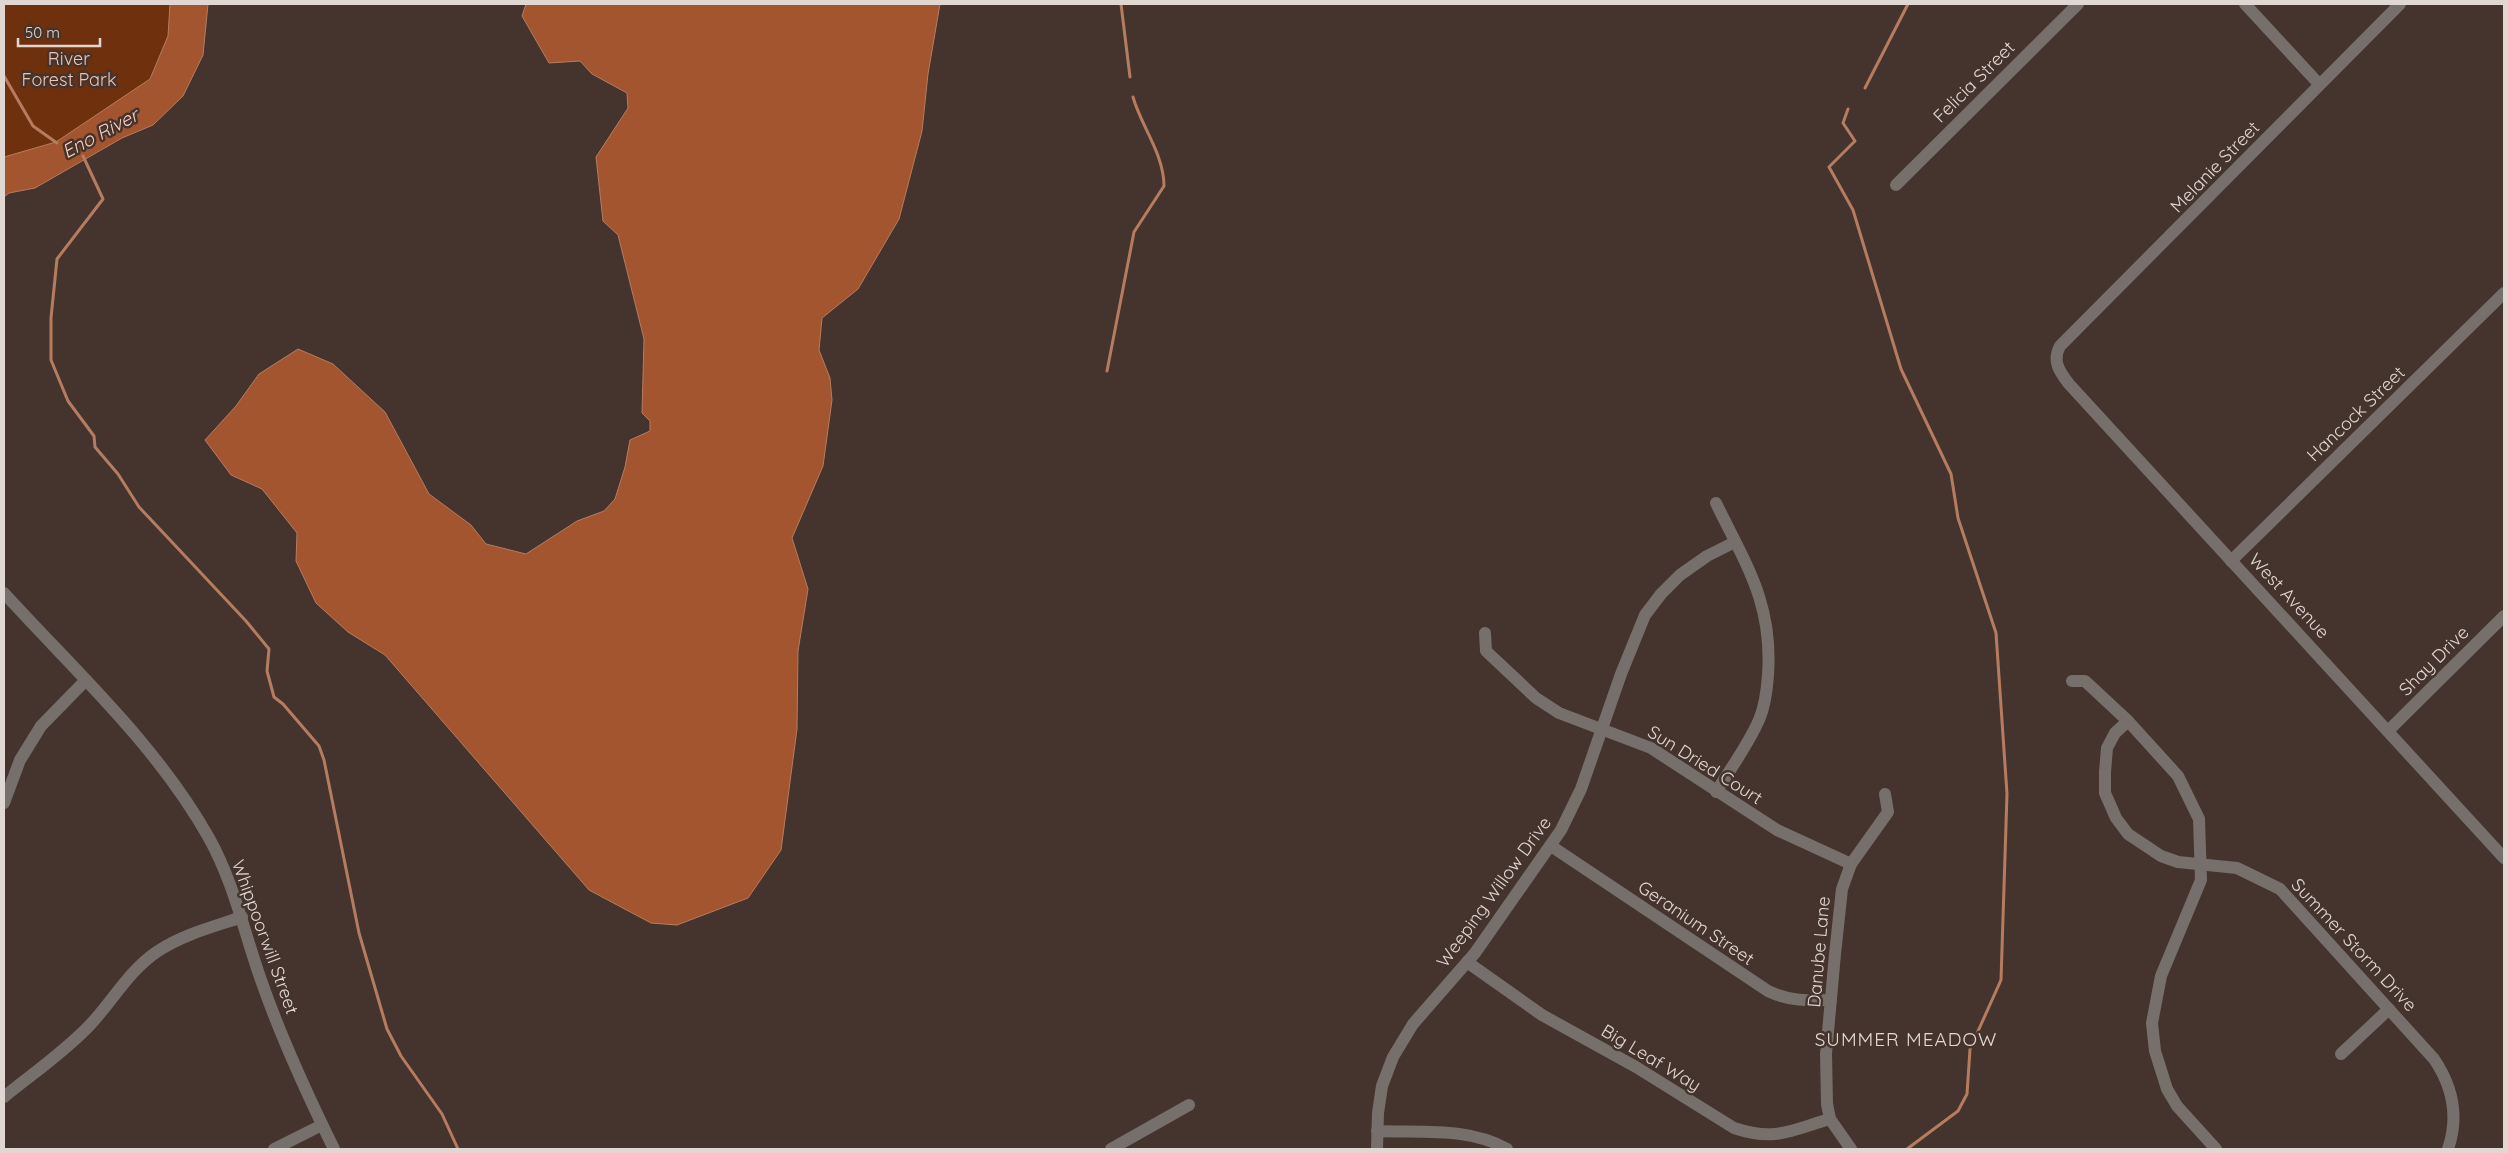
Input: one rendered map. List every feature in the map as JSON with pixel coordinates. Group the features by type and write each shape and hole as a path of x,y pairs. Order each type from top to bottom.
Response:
{"street":[{"name":"Felicia Street","path":"1896,185 2078,4"},
{"path":"2245,4 2319,84"},
{"name":"Melanie Street","path":"2055,355 2060,346 2178,230 2319,84 2400,4"},
{"name":"Hancock Street","path":"2232,561 2504,293"},
{"name":"West Avenue","path":"2055,355 2057,365 2069,384 2504,858"},
{"path":"1716,503 1760,595 1770,651 1766,692 1760,718 1750,738 1716,792"},
{"name":"Weeping Willow Drive","path":"1377,1149 1382,1086 1392,1057 1413,1024 1467,962 1552,846 1572,810 1600,729 1645,615 1661,594 1680,575 1707,556 1735,542"},
{"name":"Whippoorwill Street","path":"4,593 139,738 177,787 217,854 242,917 270,1005 299,1078 334,1149"},
{"name":"Shay Drive","path":"2388,731 2504,616"},
{"name":"Sun Dried Court","path":"1485,634 1486,652 1536,698 1559,714 1651,748 1777,830 1851,864"},
{"path":"4,803 20,760 40,726 86,680"},
{"path":"2072,681 2086,682 2128,721 2178,776 2193,802 2199,819 2201,880 2161,976 2152,1023 2155,1051 2167,1089 2177,1106 2216,1149"},
{"name":"Summer Storm Drive","path":"2128,721 2115,733 2107,748 2105,793 2116,818 2128,834 2161,856 2178,862 2237,868 2280,889 2434,1059 2447,1078 2453,1102 2454,1122 2454,1132 2448,1149"},
{"name":"Danube Lane","path":"1851,1149 1830,1119 1827,1104 1826,1054 1831,1000 1842,889 1851,864 1888,812 1885,794"},
{"name":"Geranium Street","path":"1552,846 1768,991 1783,998 1796,1001 1831,1000"},
{"path":"4,1097 77,1038 97,1017 133,972 158,951 196,932 242,917"},
{"name":"Big Leaf Way","path":"1467,962 1542,1015 1636,1067 1734,1128 1750,1133 1788,1134 1830,1119"},
{"path":"2341,1054 2389,1009"},
{"path":"1112,1149 1188,1106"},
{"path":"274,1149 322,1125"},
{"path":"1377,1131 1468,1134 1495,1142 1507,1149"}],"green space":[{"name":"River Forest Park","path":"4,4 186,4 176,73 136,110 4,167"}],"water":[{"name":"Eno River","path":"170,4 208,4 203,55 183,96 153,125 122,138 35,188 9,193 4,197 4,157 56,142 150,79 168,36"},
{"path":"526,4 940,4 928,74 922,131 899,219 858,289 822,318 819,350 830,378 832,400 823,466 792,538 808,589 798,651 797,729 781,850 748,898 677,925 651,923 589,890 385,655 348,632 316,603 296,561 297,533 262,489 231,475 205,440 236,406 259,374 298,349 333,364 385,412 429,494 471,525 486,544 526,554 577,521 604,511 615,499 625,467 630,440 650,431 650,421 642,413 644,339 618,235 603,221 596,157 628,108 627,93 592,74 580,61 549,63 522,16"}],"waterway":[{"path":"1121,4 1130,77"},
{"path":"1865,88 1908,4"},
{"name":"Eno River","path":"4,76 33,126 57,143"},
{"path":"1107,371 1134,232 1164,186 1163,174 1156,151 1133,97"},
{"path":"1848,109 1843,123 1855,141 1829,167 1853,210 1901,369 1951,474 1958,518 1996,633 2007,794 2001,980 1970,1049 1967,1094 1958,1111 1907,1149"},
{"name":"Eno River","path":"83,156 103,199 57,259 51,318 51,360 68,401 94,436 95,447 118,474 139,507 246,621 269,649 267,671 274,697 283,704 319,746 324,760 359,933 387,1029 401,1056 442,1114 458,1149"}],"district":[{"name":"SUMMER MEADOW","path":"1906,1039"}]}
